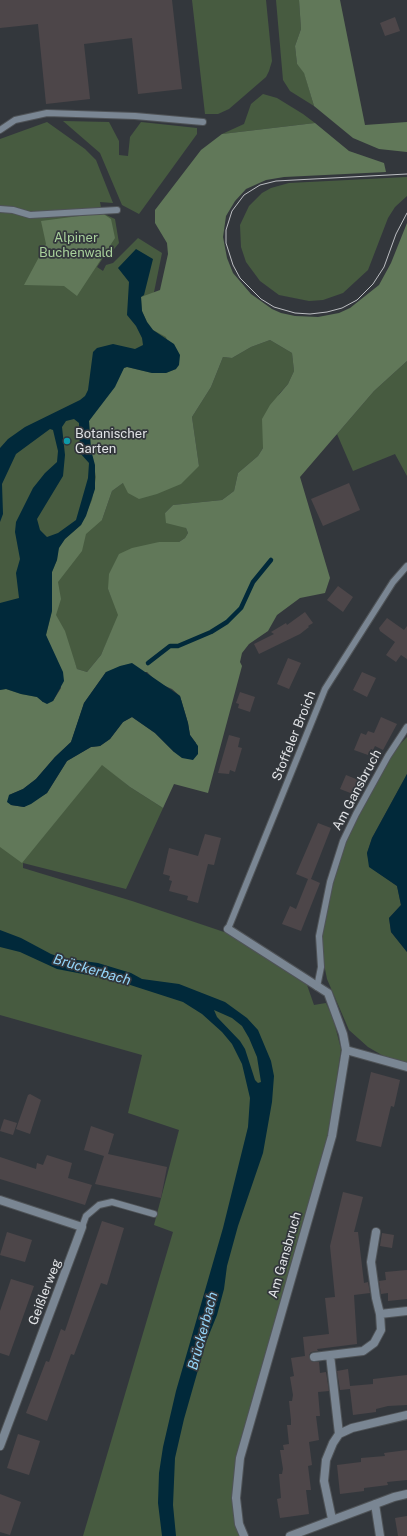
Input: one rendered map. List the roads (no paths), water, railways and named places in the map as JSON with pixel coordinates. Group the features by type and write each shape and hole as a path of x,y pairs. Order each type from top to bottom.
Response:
{"street":[{"name":"Am Gansbruch","path":"228,929 328,993 344,1034 346,1050 328,1149 240,1458 237,1474 236,1502 239,1524 244,1536"},
{"path":"346,1050 407,1067"},
{"path":"0,1200 82,1227"},
{"name":"Geißlerweg","path":"0,1446 2,1437 82,1227"},
{"path":"314,1357 363,1351 374,1343 381,1330 380,1314 371,1262 376,1232"},
{"path":"380,1314 407,1311"},
{"path":"330,1355 339,1434"},
{"path":"332,1519 326,1494 325,1470 328,1450 339,1434 352,1428 407,1415"},
{"path":"290,1536 332,1519 407,1494"},
{"path":"375,1504 380,1536"}],"lane":[{"path":"0,130 15,120 47,113 135,116 203,122"},
{"path":"0,209 13,210 30,215 118,210"},
{"name":"Stoffeler Broich","path":"228,929 325,689 393,582 407,566"},
{"name":"Am Gansbruch","path":"317,987 321,967 319,936 330,882 343,841 388,756 407,727"},
{"name":"Geißlerweg","path":"82,1227 86,1216 99,1205 112,1202 154,1214"}],"water":[{"path":"136,249 153,259 144,295 141,297 142,311 153,330 174,344 180,355 179,365 176,369 166,373 152,373 127,367 124,368 115,387 89,421 91,450 95,465 95,489 86,516 81,525 65,539 59,548 57,560 52,572 52,611 46,635 63,672 64,681 53,701 47,704 37,697 6,689 0,690 0,603 19,598 16,573 20,559 15,532 16,522 33,488 45,473 57,462 58,451 53,430 50,429 16,454 2,484 3,514 0,522 0,448 8,439 25,427 80,400 85,396 88,390 93,352 97,348 113,344 135,349 143,345 142,338 136,326 127,315 129,282 118,268","holes":["74,419 79,423 80,453 89,463 88,478 76,520 58,533 47,537 40,530 37,519 63,476 65,455 62,427 66,421"]},
{"path":"132,663 180,696 190,735 198,746 198,754 193,760 182,758 155,733 132,717 123,722 110,739 100,746 91,747 67,761 47,793 31,804 24,807 11,805 7,802 9,795 23,789 36,779 55,757 71,742 84,703 106,672"},
{"path":"407,774 407,952 391,932 389,918 401,905 397,886 369,867 367,853 372,838"},
{"name":"Brückerbach","path":"0,930 21,938 51,954 63,958 98,963 131,973 142,979 179,984 225,1002 247,1018 258,1030 271,1061 274,1076 272,1102 263,1153 238,1226 227,1266 224,1289 217,1315 206,1342 184,1419 175,1458 173,1505 176,1536 162,1536 158,1503 159,1473 163,1447 176,1391 223,1228 248,1127 250,1098 242,1064 232,1044 222,1032 202,1014 183,1002 90,972 88,975 57,969 20,952 0,947","holes":["214,1010 232,1018 242,1026 249,1038 257,1057 261,1082 258,1083 255,1080 245,1049 240,1041 217,1017"]}],"waterway":[{"path":"148,663 170,646 178,646 211,632 227,622 241,608 253,582 271,560"}],"tram line":[{"path":"407,174 276,181 260,185 244,195 232,211 226,230 226,243 233,265 240,278 261,299 274,307 295,313 310,314 327,312 342,308 357,300 373,284 384,267 396,234 407,213"}],"place":[{"name":"Botanischer Garten","path":"67,441"}],"park label":[{"name":"Alpiner Buchenwald","path":"76,246"}]}
